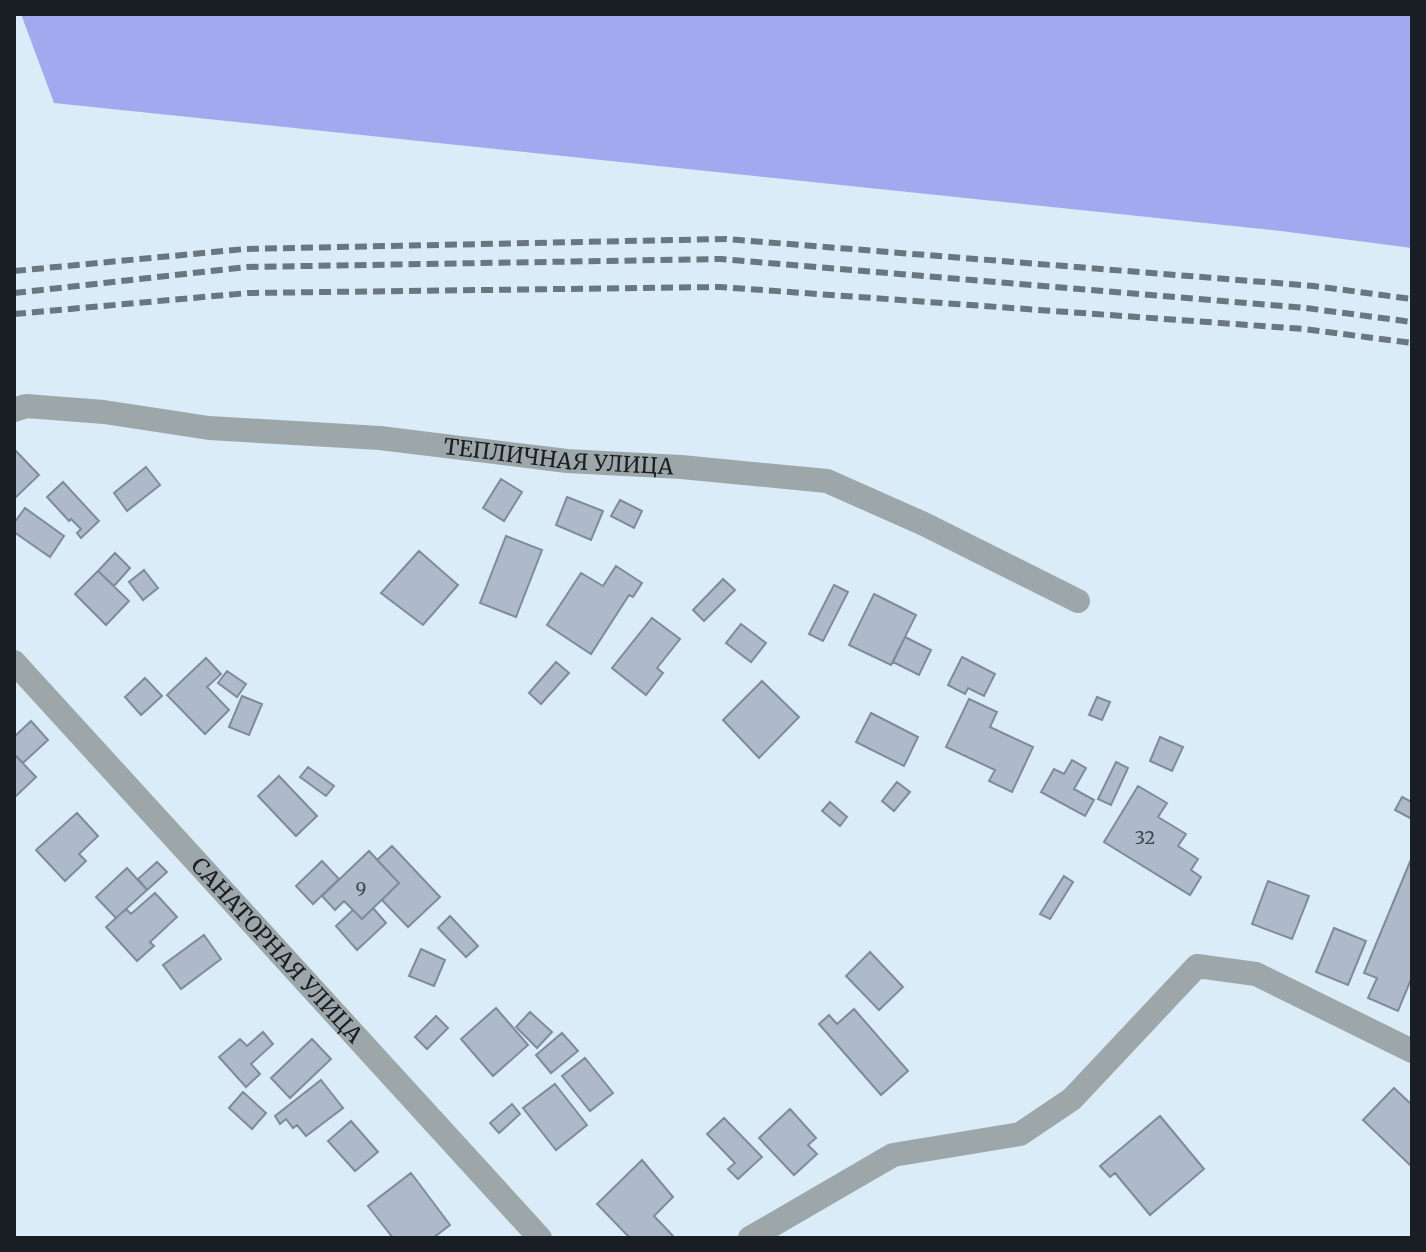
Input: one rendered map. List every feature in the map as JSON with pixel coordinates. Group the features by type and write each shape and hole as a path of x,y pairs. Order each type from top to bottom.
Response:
{"street":[{"name":"ТЕПЛИЧНАЯ УЛИЦА","path":"14,410 26,406 88,411 209,428 380,438 567,461 681,467 827,481 924,524 1078,601"},
{"name":"САНАТОРНАЯ УЛИЦА","path":"14,662 540,1238"},
{"path":"750,1238 893,1155 1020,1134 1072,1099 1197,966 1256,974 1412,1051"}],"shaded area":[{"path":"21,14 1412,14 1412,248 1281,231 54,103"}],"building":[{"path":"14,449 39,475 14,499"},
{"path":"146,467 160,485 127,511 114,493"},
{"path":"501,479 522,492 504,521 483,508"},
{"path":"63,482 99,521 81,538 77,533 81,529 47,497"},
{"path":"567,497 603,511 591,540 556,525"},
{"path":"620,500 642,511 634,528 611,516"},
{"path":"25,508 64,536 50,557 14,532 14,523"},
{"path":"506,536 542,550 516,617 480,603"},
{"path":"419,551 458,585 423,625 381,593"},
{"path":"115,553 130,568 114,586 98,571"},
{"path":"616,566 642,583 633,597 629,595 591,654 547,625 581,573 603,586"},
{"path":"144,570 158,588 143,600 129,582"},
{"path":"98,571 129,601 106,625 75,594"},
{"path":"723,579 735,590 704,621 693,610"},
{"path":"834,585 848,592 823,641 809,634"},
{"path":"874,594 916,615 891,665 849,645"},
{"path":"652,618 680,639 657,668 663,673 646,695 612,668"},
{"path":"741,624 766,643 751,662 726,643"},
{"path":"905,637 931,650 919,675 893,662"},
{"path":"962,657 995,674 984,696 968,688 965,694 948,685"},
{"path":"206,658 221,674 207,687 229,710 205,734 167,695"},
{"path":"556,662 569,673 541,704 529,693"},
{"path":"227,671 246,684 237,697 218,683"},
{"path":"145,678 162,696 141,715 125,697"},
{"path":"762,681 799,717 759,758 723,720"},
{"path":"242,696 262,704 249,735 229,727"},
{"path":"1097,697 1110,702 1102,720 1089,715"},
{"path":"969,699 997,712 990,727 1033,747 1012,792 989,781 995,770 946,747"},
{"path":"871,713 918,737 904,766 856,742"},
{"path":"31,721 48,740 23,763 14,754 14,737"},
{"path":"1160,737 1183,747 1172,771 1150,761"},
{"path":"14,754 36,777 14,798"},
{"path":"1072,760 1086,768 1074,789 1094,800 1085,816 1041,792 1054,769 1064,774"},
{"path":"1116,762 1128,768 1111,805 1098,799"},
{"path":"308,767 334,786 326,796 300,777"},
{"path":"279,776 317,816 296,836 258,796"},
{"path":"897,782 910,792 894,811 882,801"},
{"path":"1138,786 1167,803 1158,817 1186,834 1178,846 1198,859 1191,870 1201,877 1190,895 1104,842"},
{"path":"1402,797 1412,802 1412,819 1395,810"},
{"path":"830,802 847,817 840,826 822,811"},
{"path":"77,813 98,836 79,854 86,861 65,881 36,850"},
{"path":"392,846 440,897 408,927 382,900 399,883 377,860"},
{"path":"369,851 399,883 362,919 344,901 335,910 322,896"},
{"path":"1412,857 1412,977 1398,1011 1368,998 1377,978 1364,973"},
{"path":"322,861 339,879 313,904 296,886"},
{"path":"157,862 167,872 147,890 138,879"},
{"path":"127,868 147,890 116,918 96,897"},
{"path":"1064,876 1073,882 1050,919 1040,914"},
{"path":"1268,881 1309,896 1292,939 1252,924"},
{"path":"155,893 177,917 150,942 154,946 137,961 106,927 126,909 131,914"},
{"path":"373,908 386,923 357,950 336,926 353,910 362,919"},
{"path":"450,916 478,946 466,957 438,928"},
{"path":"1334,928 1366,941 1348,985 1316,972"},
{"path":"204,935 221,959 181,989 163,965"},
{"path":"421,949 445,960 434,986 409,976"},
{"path":"870,952 903,987 879,1010 846,976"},
{"path":"496,1008 528,1045 493,1076 461,1039"},
{"path":"854,1009 908,1071 881,1095 819,1024 829,1015 837,1024"},
{"path":"530,1012 552,1032 537,1048 516,1027"},
{"path":"436,1016 448,1028 427,1049 415,1037"},
{"path":"263,1032 273,1044 251,1064 260,1074 246,1087 219,1057 240,1039 247,1046"},
{"path":"562,1033 578,1051 551,1073 536,1055"},
{"path":"312,1039 331,1059 290,1098 271,1078"},
{"path":"585,1058 613,1093 590,1111 562,1076"},
{"path":"321,1080 343,1108 306,1136 297,1125 293,1128 286,1119 280,1124 275,1116"},
{"path":"555,1084 587,1125 556,1150 523,1108"},
{"path":"1394,1088 1412,1105 1412,1167 1363,1120"},
{"path":"243,1092 266,1113 252,1129 229,1108"},
{"path":"512,1104 520,1114 499,1133 490,1123"},
{"path":"790,1109 816,1138 808,1145 817,1154 794,1175 759,1138"},
{"path":"1160,1116 1204,1169 1150,1215 1115,1173 1110,1177 1100,1166"},
{"path":"724,1118 762,1157 738,1179 728,1169 735,1163 707,1134"},
{"path":"351,1121 378,1152 355,1171 328,1141"},
{"path":"642,1160 673,1197 654,1216 675,1238 630,1238 597,1204"},
{"path":"411,1173 450,1225 433,1238 393,1238 368,1206"}],"railway":[{"path":"14,271 245,249 726,239 1314,286 1412,299"},
{"path":"14,293 247,267 721,259 1306,308 1412,322"},
{"path":"14,314 248,293 720,287 1304,329 1412,343"}]}
